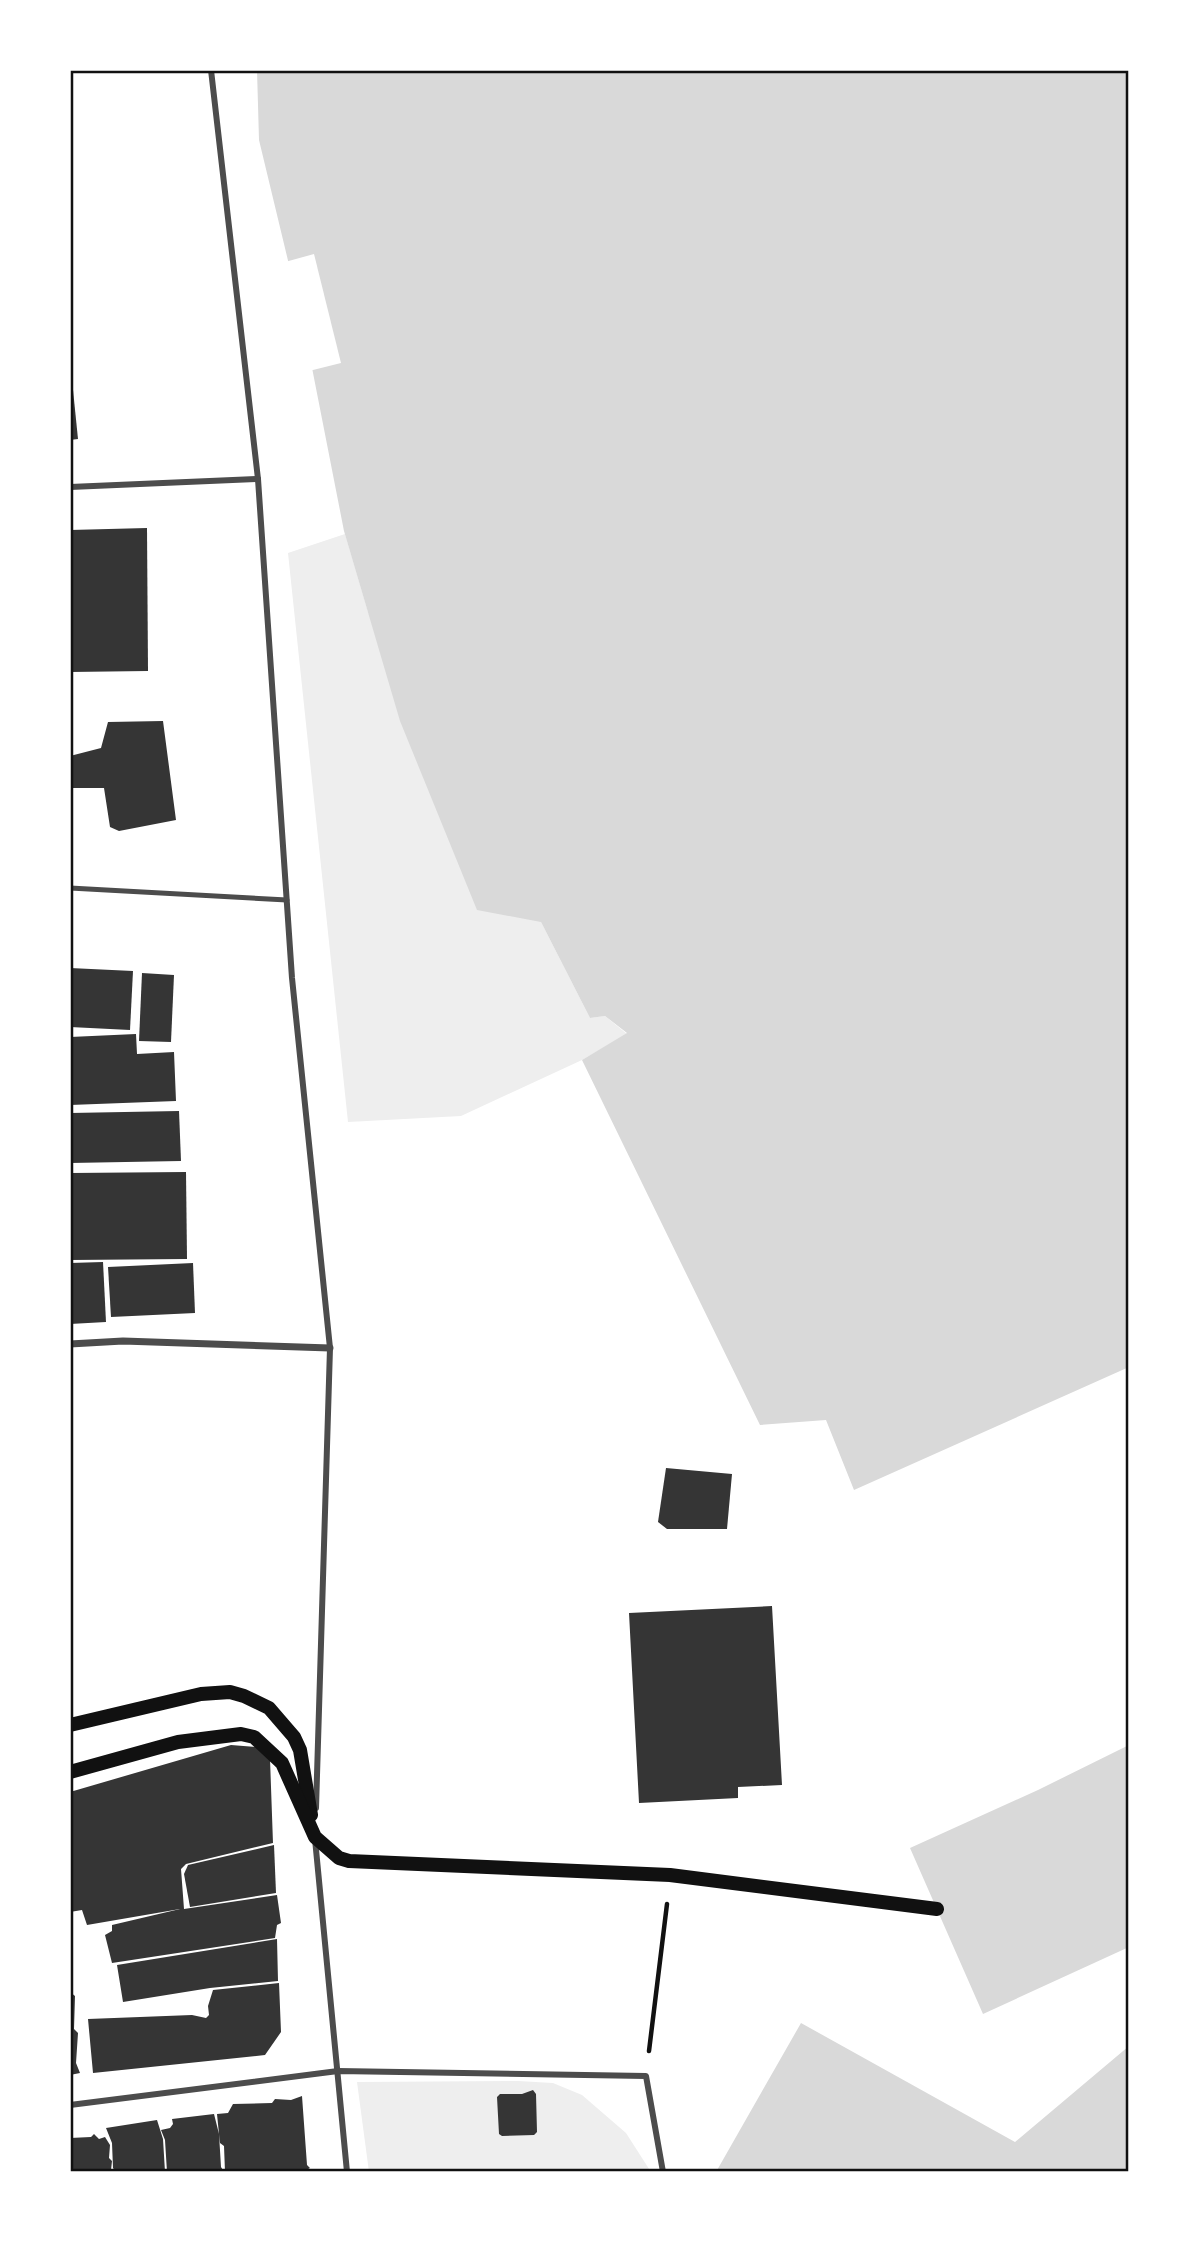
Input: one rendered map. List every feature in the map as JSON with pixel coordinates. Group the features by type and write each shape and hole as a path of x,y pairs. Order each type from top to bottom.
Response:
{"main road":[{"path":"70,1725 201,1694 230,1692 258,1702 286,1725 300,1750 315,1837"},
{"path":"70,1772 178,1742 241,1734 254,1738 282,1763 315,1837 339,1858 367,1863 422,1863 670,1875 937,1909"}],"street":[{"path":"211,70 258,479 292,978 331,1348 315,1837 346,2172"},
{"path":"70,487 258,479"},
{"path":"70,1344 123,1341 331,1348"},
{"path":"70,2105 338,2071 646,2076 663,2172"}],"lane":[{"path":"70,888 287,900"}],"path":[{"path":"646,2076 670,1875"}],"shaded area":[{"path":"257,70 1129,70 1129,1367 854,1490 826,1420 760,1425 582,1060 627,1033 605,1016 590,1018 541,922 477,910 400,721 344,531 304,327 259,140"},
{"path":"345,534 368,612 541,922 590,1018 605,1016 627,1034 582,1060 461,1116 348,1122 288,553"},
{"path":"1129,1745 1129,1947 983,2014 910,1848"},
{"path":"801,2023 1015,2142 1129,2046 1129,2172 716,2172"},
{"path":"357,2082 553,2083 582,2095 626,2133 651,2172 369,2172"}],"pier":[{"path":"314,254 341,363 309,371 285,262"}],"building":[{"path":"70,380 78,439 70,440"},
{"path":"147,528 148,671 70,672 70,530"},
{"path":"163,721 176,820 119,831 110,827 104,788 71,788 70,756 101,748 108,722"},
{"path":"70,968 133,971 130,1030 70,1027"},
{"path":"142,973 174,975 171,1042 139,1041"},
{"path":"136,1034 137,1054 174,1052 176,1101 70,1105 70,1037"},
{"path":"179,1111 181,1161 70,1163 70,1113"},
{"path":"186,1172 187,1259 70,1260 70,1173"},
{"path":"103,1262 106,1322 70,1324 70,1263"},
{"path":"193,1263 195,1313 111,1317 108,1267"},
{"path":"666,1468 732,1474 727,1529 667,1529 658,1522"},
{"path":"772,1606 782,1785 738,1787 738,1798 639,1803 629,1613"},
{"path":"231,1745 256,1747 270,1759 273,1843 186,1864 181,1869 184,1909 277,1895 281,1923 277,1925 275,1938 112,1963 105,1935 112,1931 112,1925 180,1909 87,1925 82,1910 70,1912 70,1792"},
{"path":"274,1845 276,1893 190,1907 184,1874 188,1865"},
{"path":"277,1939 278,1981 210,1988 123,2002 117,1965"},
{"path":"279,1983 281,2032 265,2055 93,2073 88,2019 192,2015 206,2018 209,2015 208,2006 213,1990"},
{"path":"70,1992 75,1996 74,2029 78,2033 76,2063 80,2073 70,2075"},
{"path":"533,2090 536,2094 537,2132 534,2135 499,2134 497,2097 500,2094 522,2094"},
{"path":"302,2096 307,2165 310,2168 303,2172 225,2172 224,2146 220,2143 217,2114 228,2113 233,2104 272,2103 275,2099 291,2100"},
{"path":"214,2114 219,2134 221,2167 224,2172 167,2172 165,2140 161,2130 170,2128 172,2119"},
{"path":"157,2120 163,2139 165,2172 116,2172 113,2168 112,2143 106,2128"},
{"path":"94,2134 99,2139 105,2137 110,2145 109,2158 112,2161 111,2170 114,2172 70,2172 70,2138 91,2137"}]}
